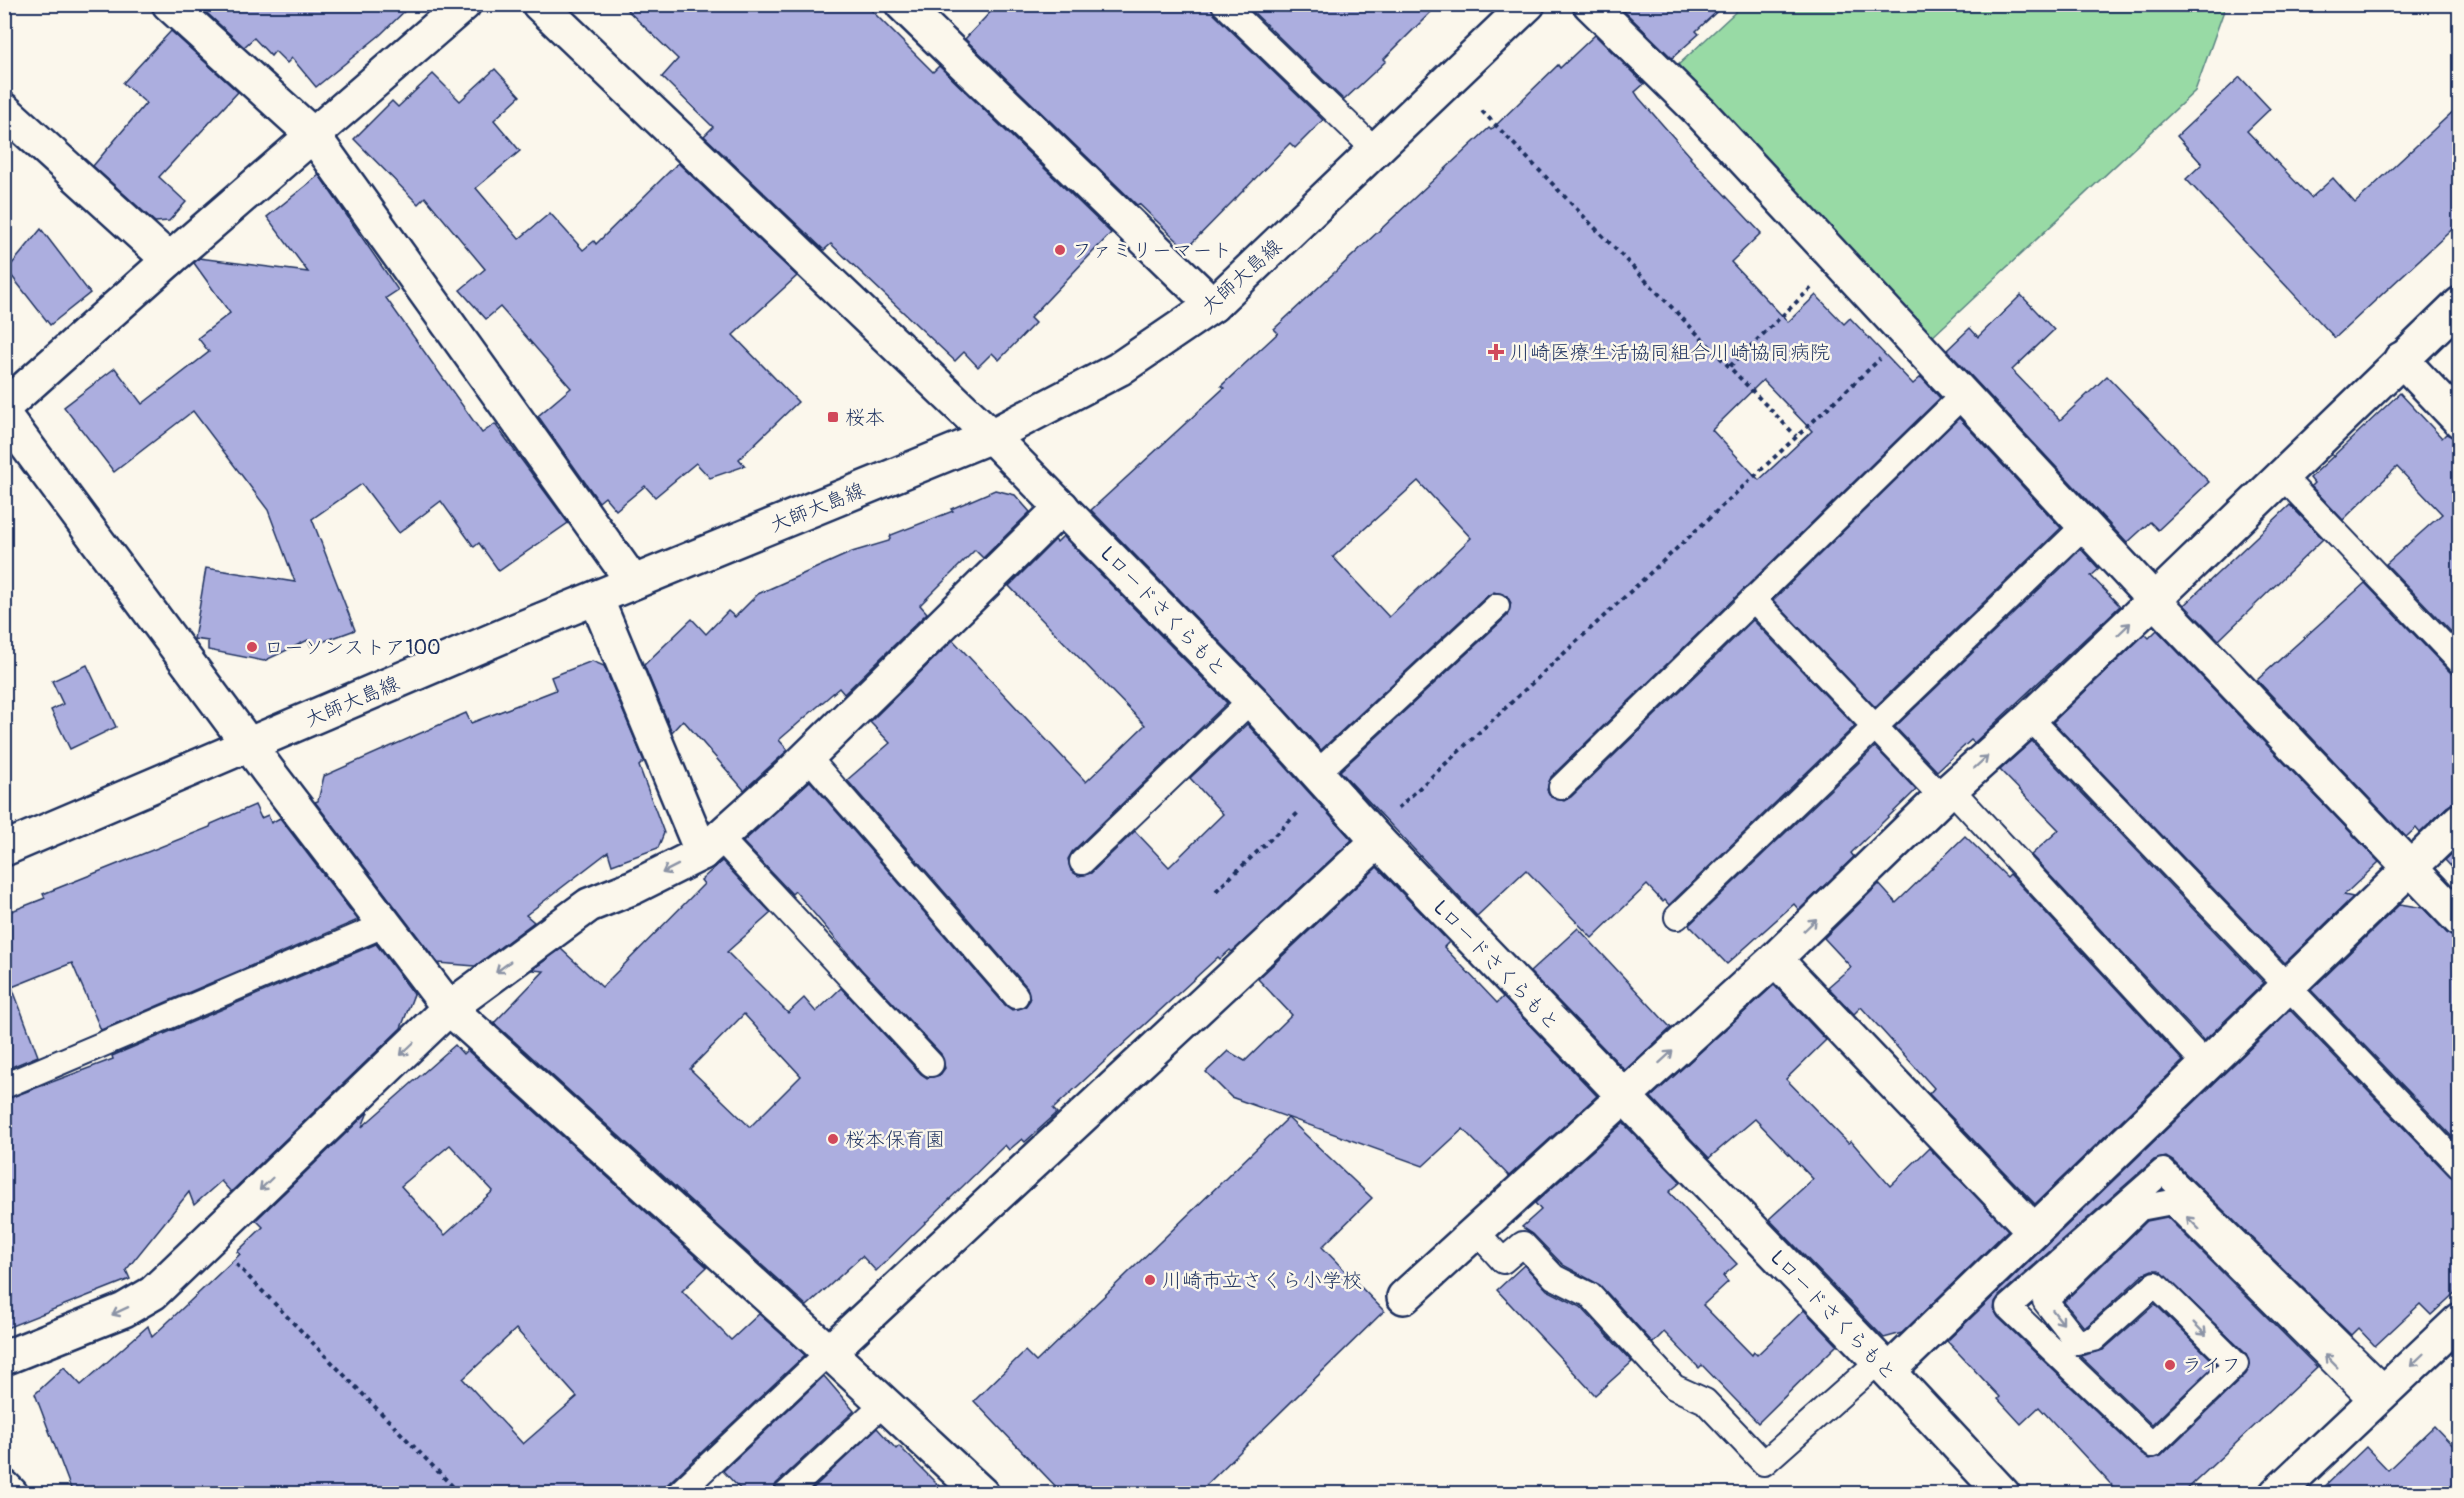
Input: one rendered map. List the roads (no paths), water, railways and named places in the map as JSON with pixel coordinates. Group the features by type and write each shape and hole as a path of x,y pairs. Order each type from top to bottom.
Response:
{"street":[{"path":"169,4 312,135 633,582"},
{"path":"4,407 169,260 464,4"},
{"name":"Lロードさくらもと","path":"539,4 991,435 1062,507 1251,700 1375,837 1884,1366 2003,1494"},
{"path":"902,4 1214,305"},
{"name":"大師大島線","path":"4,849 633,582 991,435 1119,369 1214,305 1528,4"},
{"path":"1590,4 1700,112 2154,600 2460,920"},
{"path":"4,110 169,260"},
{"path":"1404,1297 1775,959 1947,793 2154,600 2460,304"},
{"path":"2401,359 2460,421"},
{"path":"4,415 384,925 449,1008 885,1402 982,1494"},
{"path":"4,1358 124,1310 153,1293 449,1008 589,905 634,887 711,845 807,756 1062,507"},
{"path":"596,598 711,845"},
{"path":"1884,1366 2034,1231 2460,819"},
{"path":"829,1352 1375,837"},
{"path":"1775,959 2034,1231"},
{"path":"2276,1494 2460,1320"},
{"path":"4,1486 11,1494"}],"lane":[{"path":"1224,4 1374,150"},
{"path":"1561,787 1964,395"},
{"path":"2281,476 2460,662"},
{"path":"1677,917 2085,525"},
{"path":"1754,599 1875,727 1947,793 2206,1065"},
{"path":"1322,779 1497,606"},
{"path":"1082,862 1251,700"},
{"path":"2030,718 2460,1166"},
{"path":"807,756 1016,996"},
{"path":"711,845 931,1064"},
{"path":"4,1086 384,925"},
{"path":"2163,1171 2379,1396 2172,1202 2140,1208 2045,1301 2077,1342 2094,1339 2155,1284 2236,1364 2152,1445 2008,1307 2163,1171"},
{"path":"1476,1231 1503,1261 1522,1244 1554,1277 1590,1295 1674,1387 1705,1401 1764,1463 1884,1366"},
{"path":"678,1494 829,1352"},
{"path":"786,1494 885,1402"}],"place":[{"name":"ファミリーマート","path":"1060,250"},
{"name":"川崎医療生活協同組合川崎協同病院","path":"1496,352"},
{"name":"桜本","path":"833,417"},
{"name":"ローソンストア100","path":"252,647"},
{"name":"桜本保育園","path":"833,1139"},
{"name":"川崎市立さくら小学校","path":"1150,1280"},
{"name":"ライフ","path":"2170,1365"}]}
